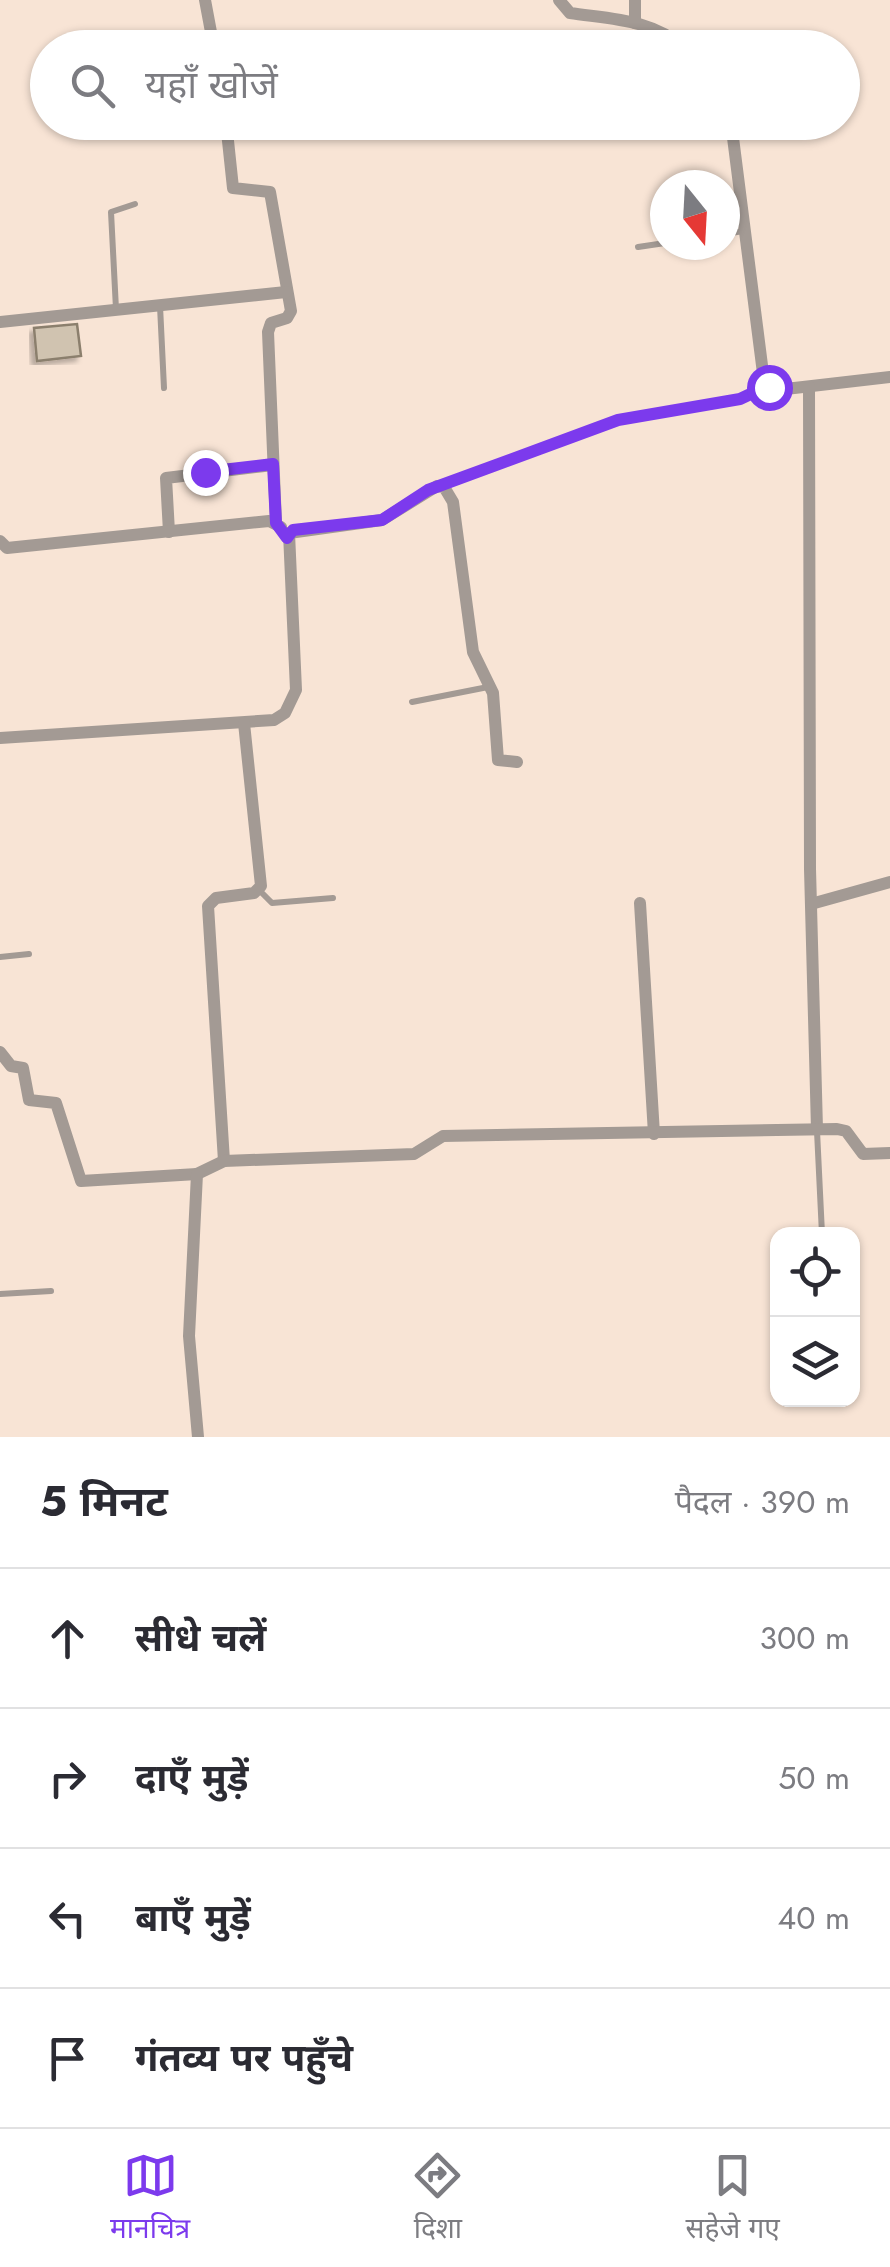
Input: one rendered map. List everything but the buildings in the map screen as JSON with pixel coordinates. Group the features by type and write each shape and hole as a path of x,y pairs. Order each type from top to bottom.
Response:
{"street":[{"path":"206,0 211,30"},
{"path":"559,0 570,13 658,30"},
{"path":"634,0 635,23"},
{"path":"0,738 274,720 284,713 296,690 287,538 276,523 268,332 271,323 290,316 270,192 234,188 228,140"},
{"path":"733,140 764,381 777,390 890,376"},
{"path":"0,322 286,292"},
{"path":"809,387 811,904 817,1130"},
{"path":"168,532 166,478 273,464"},
{"path":"287,538 293,530 388,518 428,490 444,486 452,502 473,652 489,687 498,760 517,762"},
{"path":"0,541 7,548 276,523"},
{"path":"224,1161 208,906 216,898 259,890 244,723"},
{"path":"811,904 890,882"},
{"path":"640,903 654,1134"},
{"path":"0,1052 11,1066 23,1068 29,1100 56,1103 81,1181 197,1174 224,1161 414,1154 444,1136 846,1131 864,1154 890,1153"},
{"path":"197,1174 189,1336 198,1437"}],"lane":[{"path":"116,310 111,212 135,204"},
{"path":"740,232 744,231"},
{"path":"638,248 650,246"},
{"path":"160,306 164,388"},
{"path":"412,702 489,687"},
{"path":"259,890 272,903 333,898"},
{"path":"0,957 29,954"},
{"path":"817,1130 822,1227"},
{"path":"890,1153 890,1167"},
{"path":"0,1294 51,1291"}],"path":[{"path":"444,486 618,420 740,399 759,390 764,381"}],"route":[{"path":"205,472 273,464 276,523 287,538 293,530 388,518 428,490 618,420 740,399 759,390 764,381 769,387"}]}
